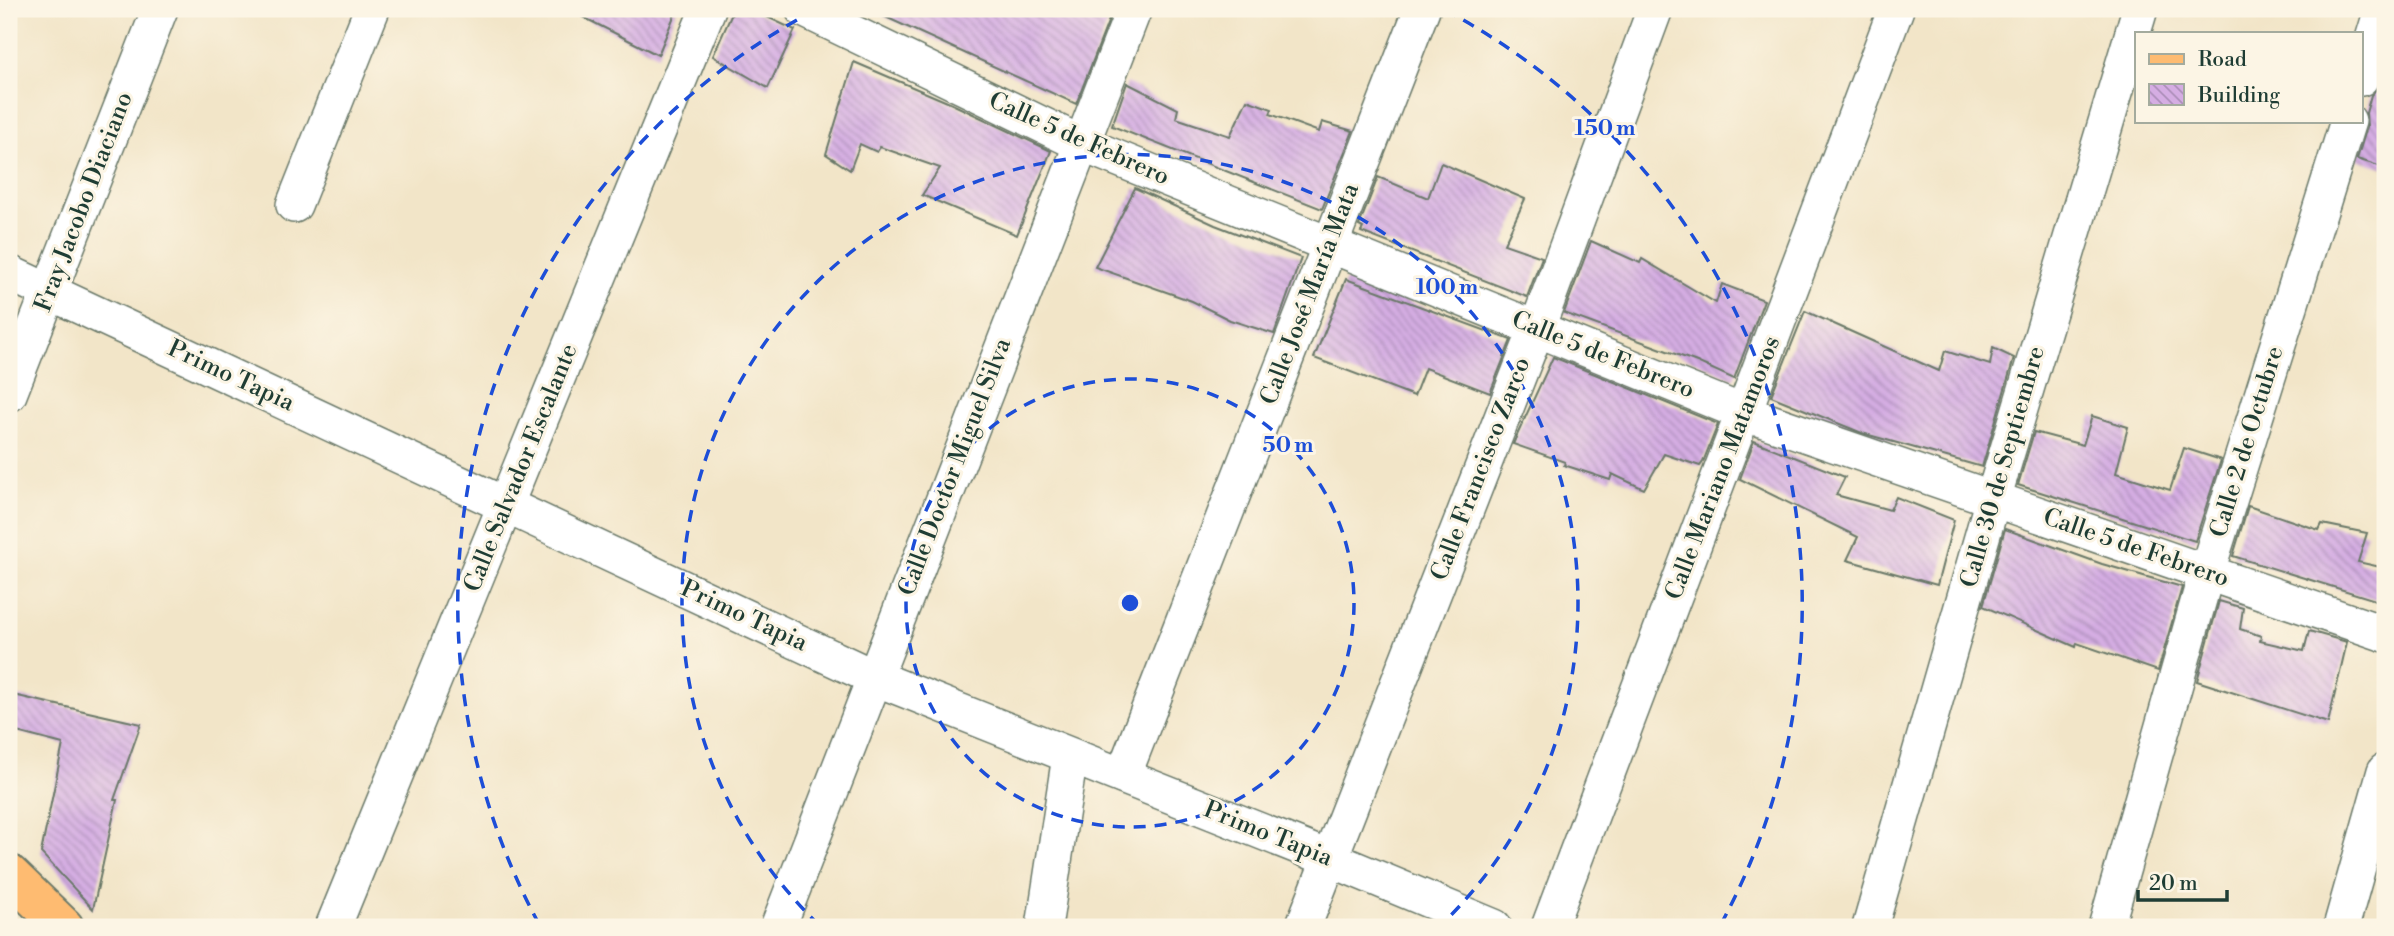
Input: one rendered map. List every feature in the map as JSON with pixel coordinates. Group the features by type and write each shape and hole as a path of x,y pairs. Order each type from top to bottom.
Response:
{"main road":[{"path":"9,874 64,927"}],"street":[{"name":"Fray Jacobo Diaciano","path":"9,394 160,9"},
{"path":"294,205 372,9"},
{"name":"Calle Salvador Escalante","path":"333,927 708,9"},
{"name":"Calle 5 de Febrero","path":"803,9 1082,144 1744,413 2385,634"},
{"name":"Calle Doctor Miguel Silva","path":"778,927 1134,9"},
{"name":"Calle José María Mata","path":"1124,776 1422,9"},
{"name":"Calle Francisco Zarco","path":"1303,927 1536,328 1655,9"},
{"name":"Calle Mariano Matamoros","path":"1549,927 1896,9"},
{"name":"Calle 30 de Septiembre","path":"1870,927 1993,499 2140,9"},
{"path":"2362,75 2383,10"},
{"name":"Calle 2 de Octubre","path":"2106,927 2207,571 2347,122"},
{"name":"Primo Tapia","path":"9,273 873,677 1494,927"},
{"path":"1044,927 1070,756"},
{"path":"2341,927 2385,771"}],"building":[{"path":"567,9 677,9 658,55"},
{"path":"734,9 750,9 795,30 768,88 713,56"},
{"path":"868,9 1113,9 1076,104"},
{"path":"854,62 1051,151 1017,235 922,195 940,168 880,147 877,152 860,144 850,170 826,154"},
{"path":"2385,70 2385,168 2357,159 2367,127 2366,113 2371,95 2380,85"},
{"path":"1127,83 1178,109 1176,118 1230,136 1247,100 1272,109 1270,114 1319,132 1322,122 1353,131 1322,209 1112,126"},
{"path":"1441,163 1525,199 1504,244 1542,257 1527,297 1361,232 1363,228 1359,226 1378,177 1428,198"},
{"path":"1135,188 1215,225 1301,258 1274,334 1230,320 1192,301 1095,267"},
{"path":"1591,241 1640,263 1642,259 1716,303 1722,284 1764,300 1734,379 1697,362 1564,313"},
{"path":"1346,279 1511,340 1490,393 1425,368 1414,396 1314,358"},
{"path":"1805,311 1939,371 1945,351 1990,365 1993,348 2014,358 1982,467 1862,433 1771,396"},
{"path":"1553,357 1718,424 1703,462 1700,466 1664,454 1644,489 1612,474 1610,480 1513,444"},
{"path":"2092,416 2128,427 2116,473 2170,490 2184,448 2221,460 2195,541 2018,485 2034,432 2083,445"},
{"path":"1754,441 1845,477 1836,495 1890,510 1896,497 1954,520 1937,585 1847,560 1858,537 1740,479"},
{"path":"2248,506 2319,530 2322,524 2367,533 2358,562 2385,568 2385,603 2233,556"},
{"path":"2005,529 2102,564 2182,587 2158,671 2077,643 2076,647 1983,606"},
{"path":"2219,601 2243,608 2240,629 2261,636 2260,641 2304,651 2309,631 2347,642 2328,723 2197,681"},
{"path":"9,694 141,724 114,800 117,800 93,909 41,853 63,744 9,730"}]}
